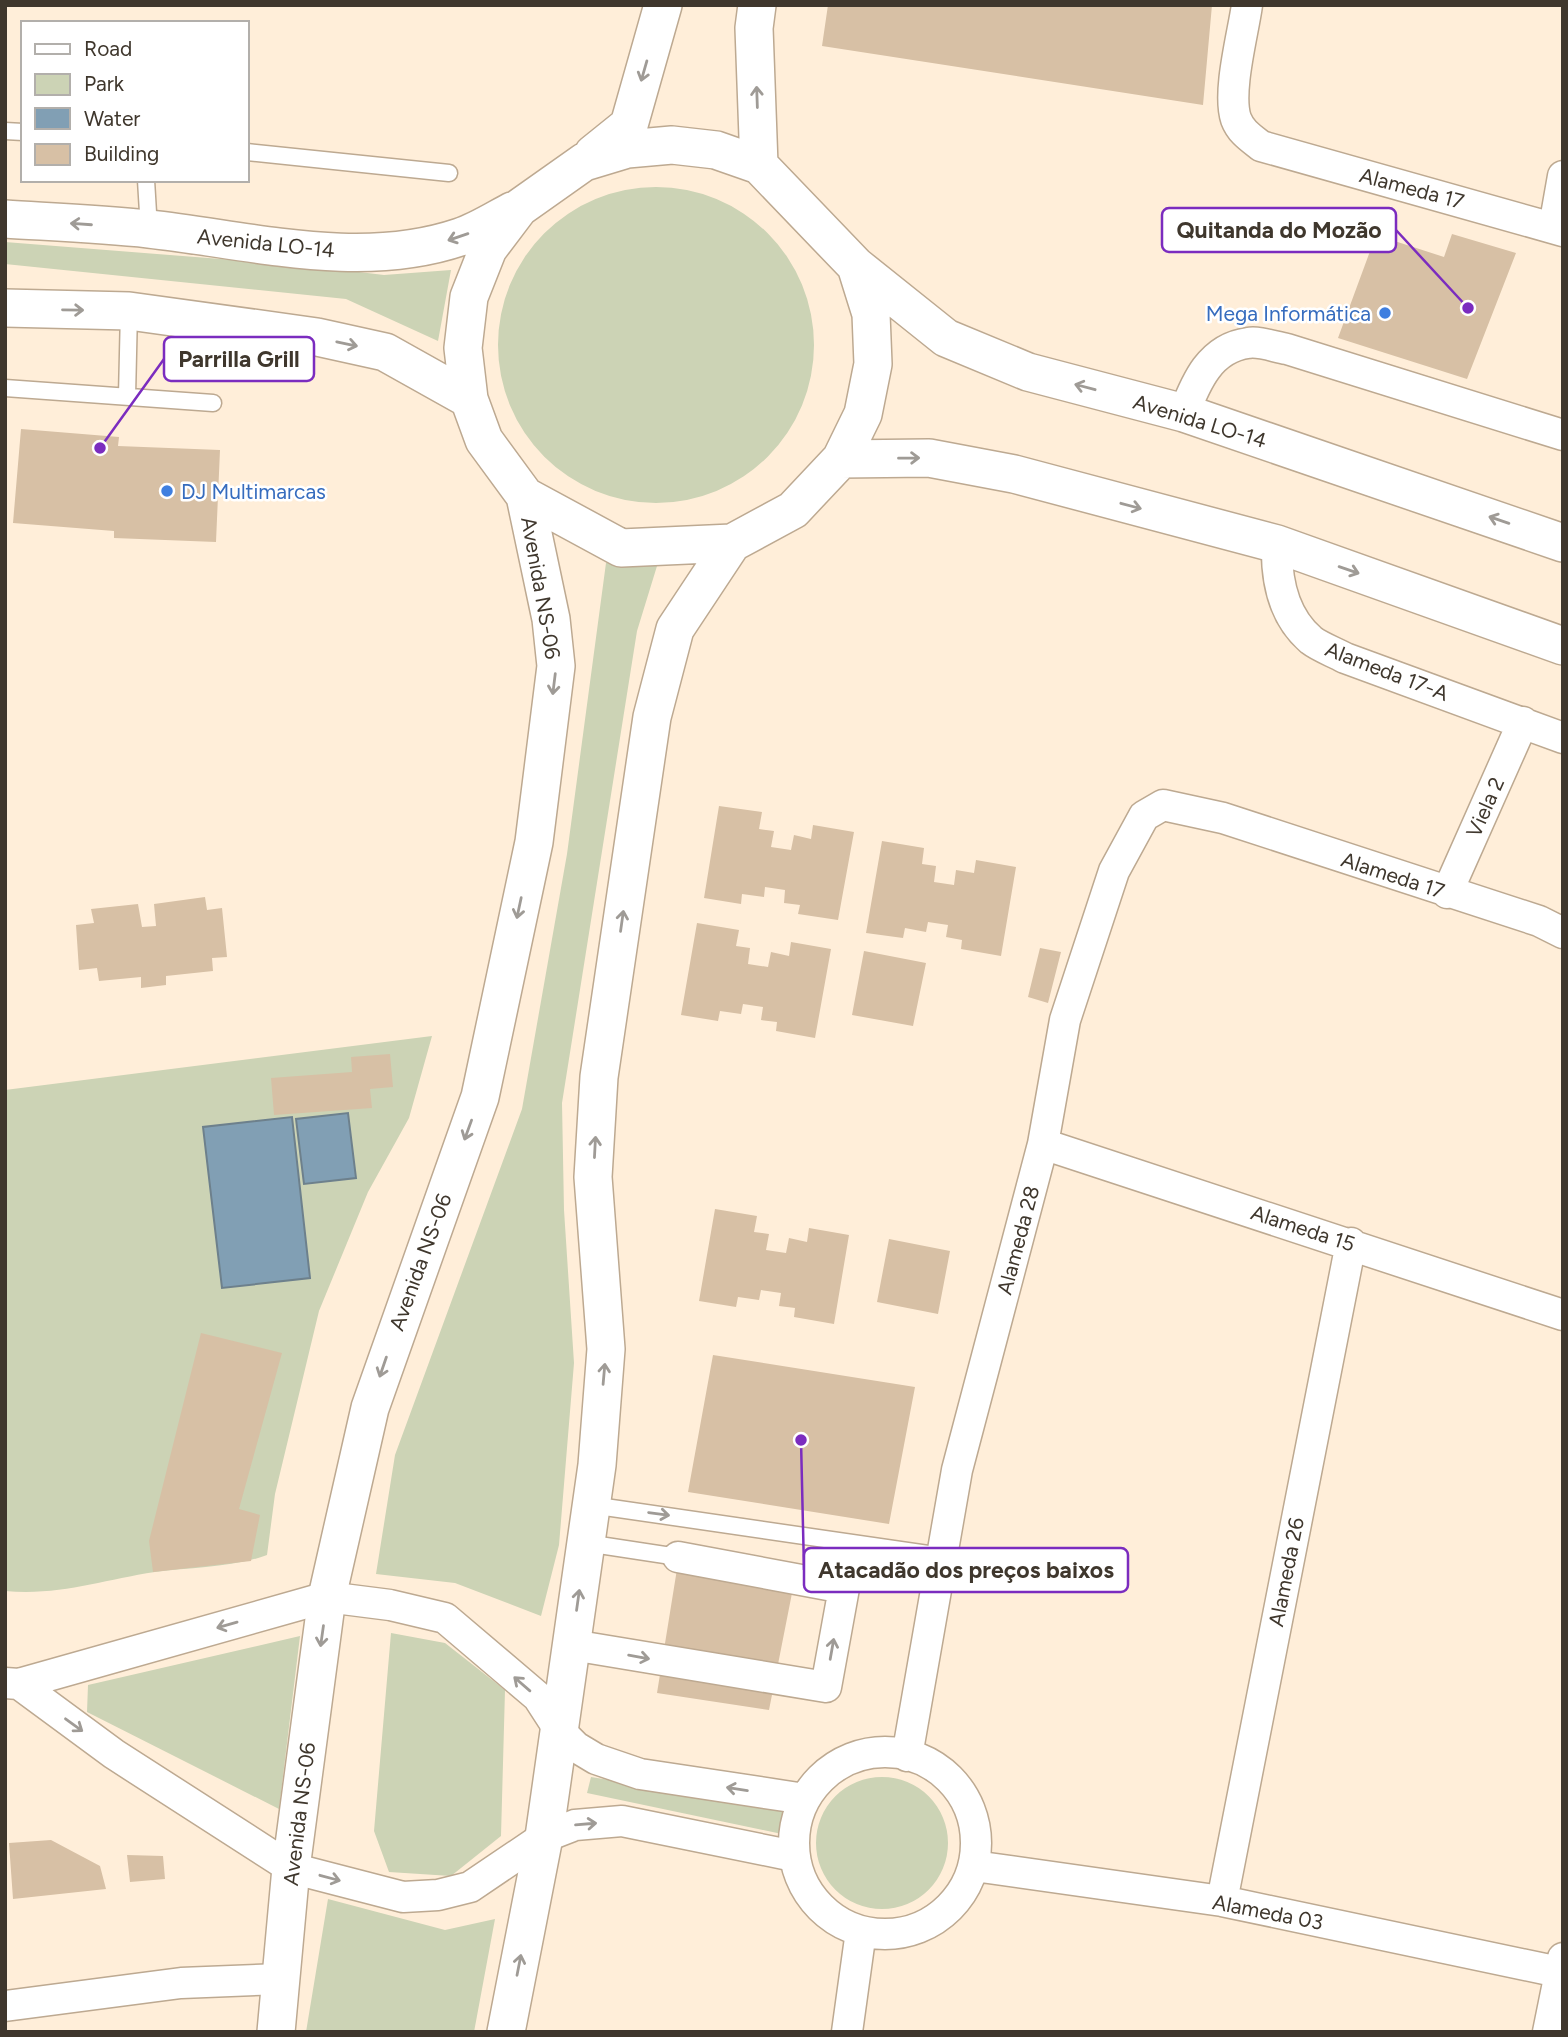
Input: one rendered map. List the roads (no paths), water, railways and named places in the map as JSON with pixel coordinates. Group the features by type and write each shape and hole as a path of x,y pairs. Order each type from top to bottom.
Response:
{"street":[{"path":"663,5 629,125 584,162 519,208 488,249 469,297 463,348 469,399 484,440 525,496 621,548 732,543 793,510 841,459 863,414 873,364 871,314 856,265"},
{"path":"584,162 627,149 672,145 716,150 759,166 754,28 757,5"},
{"name":"Alameda 17","path":"1247,5 1233,97 1236,118 1244,133 1261,146 1558,229"},
{"name":"Avenida LO-14","path":"759,166 856,265 946,338 1028,372 1184,413 1563,544"},
{"path":"1558,229 1563,176"},
{"name":"Avenida LO-14","path":"5,219 149,229 273,247 335,251 406,250 460,237 519,208"},
{"path":"5,308 129,311 317,337 385,352 469,399"},
{"path":"1184,413 1197,379 1218,354 1249,343 1287,349 1563,436"},
{"path":"841,459 929,458 1014,474 1277,544 1563,646"},
{"name":"Avenida NS-06","path":"276,2032 291,1868 327,1597 370,1408 480,1097 534,842 556,666 551,619 525,496"},
{"path":"506,2032 544,1837 591,1504 606,1349 593,1177 599,1077 652,717 675,629 732,543"},
{"name":"Alameda 17-A","path":"1277,544 1276,576 1295,622 1311,640 1345,658 1563,738"},
{"name":"Viela 2","path":"1447,893 1523,722"},
{"name":"Alameda 28","path":"907,1755 957,1470 1043,1144 1065,1020 1114,871 1144,816 1163,805 1223,818"},
{"name":"Alameda 17","path":"1223,818 1538,921 1563,933"},
{"name":"Alameda 15","path":"1043,1144 1352,1243 1563,1315"},
{"name":"Alameda 26","path":"1222,1901 1352,1243"},
{"path":"572,1645 826,1687 844,1588 678,1557"},
{"path":"12,1684 327,1597 390,1605 445,1618 538,1697 560,1731 576,1747 596,1759 640,1774 805,1799"},
{"path":"12,1684 114,1754 291,1868 403,1897 438,1895 470,1887 544,1837 575,1825 622,1821 794,1856"},
{"path":"890,1752 907,1755 940,1770 959,1790 971,1813 976,1839 974,1866 962,1892 943,1913 918,1928 889,1934 861,1931 836,1920 816,1903 801,1881 794,1856 795,1826 805,1799 820,1779 841,1764 864,1754 890,1752"},
{"name":"Alameda 03","path":"974,1866 1222,1901 1561,1965"},
{"path":"847,2032 861,1931"},
{"path":"1548,2032 1561,1965"},
{"path":"5,2006 181,1983 281,1979"}],"lane":[{"path":"248,152 449,173"},
{"path":"146,182 149,229"},
{"path":"127,396 129,311"},
{"path":"5,387 213,403"},
{"path":"591,1504 942,1556"},
{"path":"586,1543 678,1557"}],"water":[{"path":"348,1113 356,1178 304,1184 296,1119"},
{"path":"292,1117 310,1278 222,1288 203,1127"}],"place":[{"name":"Quitanda do Mozão","path":"1468,308"},
{"name":"Mega Informática","path":"1385,313"},
{"name":"Parrilla Grill","path":"100,448"},
{"name":"DJ Multimarcas","path":"167,491"},
{"name":"Atacadão dos preços baixos","path":"801,1440"}]}
